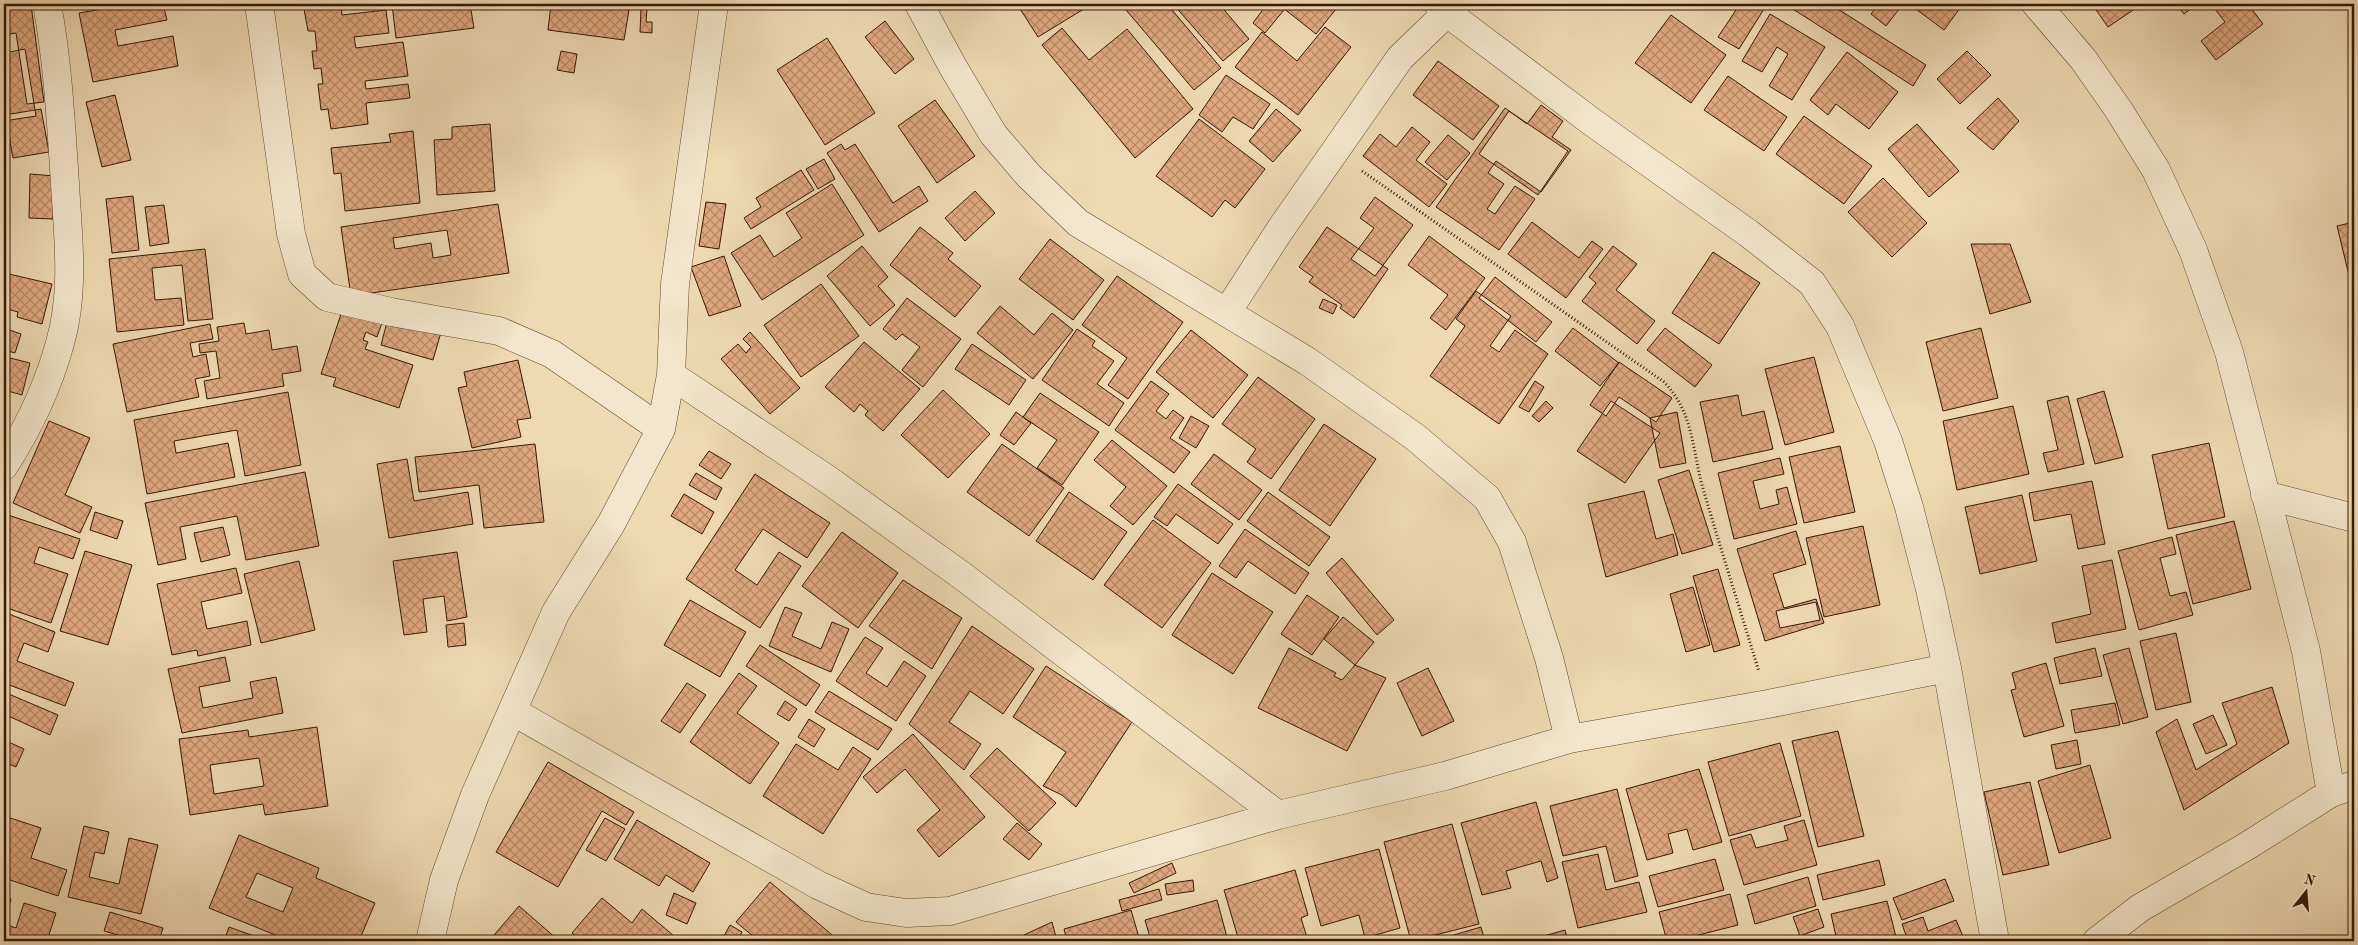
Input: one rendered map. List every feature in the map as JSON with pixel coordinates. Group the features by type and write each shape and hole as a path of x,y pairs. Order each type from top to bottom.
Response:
{"street":[{"path":"4,466 26,432 47,382 61,341 68,286 68,228 61,118 54,40 47,4"},
{"path":"259,4 291,234 302,274 327,297 391,312 499,331 552,354 661,429"},
{"path":"430,941 444,880 475,795 556,612 611,524 661,429 671,375 675,284 714,4"},
{"path":"919,4 953,67 993,134 1029,176 1078,222 1308,361 1416,437 1487,498 1512,542 1549,658 1569,740"},
{"path":"2036,4 2083,59 2118,109 2156,170 2193,250 2229,352 2343,789 2140,908 2097,941"},
{"path":"1227,312 1280,230 1400,58 1446,7 1592,122 1748,233 1812,283 1840,326 1888,441 1911,516 1947,668 1995,941"},
{"path":"671,375 827,479 961,575 1278,815"},
{"path":"2265,495 2354,518"},
{"path":"512,711 818,885 866,907 906,913 950,911 1278,815 1445,776 1569,740 1768,704 1947,668"}],"path":[{"path":"1336,152 1491,263 1664,382 1677,396 1685,410 1702,484 1768,704"}],"building":[{"path":"131,4 163,4 167,20 115,30 118,46 173,36 178,66 93,82 79,13"},
{"path":"310,4 341,4 342,15 386,10 389,33 354,37 356,48 403,42 408,76 365,81 366,89 408,84 410,98 366,103 368,124 331,129 328,109 321,110 318,84 323,84 321,68 314,69 312,51 317,51 315,31 308,31 304,9 311,8"},
{"path":"392,4 470,4 474,28 396,38"},
{"path":"551,4 582,4 629,10 624,40 548,30"},
{"path":"1017,4 1092,4 1038,37"},
{"path":"1121,4 1167,4 1221,68 1194,90"},
{"path":"1173,4 1219,4 1249,39 1223,61"},
{"path":"1267,4 1276,4 1284,10 1265,33 1253,23"},
{"path":"1278,4 1340,4 1316,34"},
{"path":"1733,4 1767,4 1739,49 1718,37 1738,7"},
{"path":"1785,4 1830,4 1926,65 1913,86"},
{"path":"1879,4 1903,4 1886,26 1871,14"},
{"path":"1909,4 1963,4 1944,30"},
{"path":"2092,4 2142,4 2108,27"},
{"path":"2176,4 2197,4 2184,14"},
{"path":"2211,4 2248,4 2263,24 2216,60 2201,41 2225,22"},
{"path":"31,5 44,102 27,104 16,33 4,35 4,9"},
{"path":"641,9 647,9 646,22 652,22 652,33 640,32"},
{"path":"1770,14 1825,47 1792,100 1769,86 1788,54 1777,47 1762,72 1742,61"},
{"path":"1671,15 1726,55 1691,103 1635,63"},
{"path":"885,21 914,59 895,74 865,37"},
{"path":"1325,27 1351,47 1298,115 1235,67 1262,32 1297,61"},
{"path":"1062,28 1089,60 1127,29 1193,109 1135,158 1042,45"},
{"path":"827,38 875,113 825,145 777,70"},
{"path":"25,49 36,116 4,121 4,53"},
{"path":"561,51 577,54 574,73 557,70"},
{"path":"1967,51 1991,75 1960,104 1937,79"},
{"path":"1847,52 1898,92 1869,129 1836,104 1828,115 1810,100"},
{"path":"1438,61 1499,106 1473,140 1413,95"},
{"path":"1226,75 1270,104 1253,129 1233,117 1222,132 1199,115"},
{"path":"1728,76 1787,117 1764,151 1704,110"},
{"path":"115,95 131,160 102,167 86,102"},
{"path":"1998,98 2019,121 1993,150 1967,128"},
{"path":"935,100 975,156 937,183 898,126"},
{"path":"1541,105 1563,121 1552,137 1571,150 1541,192 1496,161 1488,173 1504,184 1487,209 1495,214 1515,186 1535,199 1499,250 1436,207 1505,108 1527,124"},
{"path":"41,109 49,152 13,158 5,115"},
{"path":"1276,109 1301,130 1273,162 1249,141"},
{"path":"1509,111 1568,151 1538,195 1479,154"},
{"path":"1804,116 1872,166 1844,204 1776,154"},
{"path":"1199,119 1265,169 1235,208 1225,200 1212,217 1156,176"},
{"path":"490,124 495,191 437,195 434,140 452,139 452,127"},
{"path":"1917,124 1959,171 1929,197 1888,149"},
{"path":"1412,127 1430,142 1416,160 1447,184 1429,207 1363,156 1380,134 1396,147"},
{"path":"413,131 420,203 345,211 341,173 334,174 331,148 391,142 389,134"},
{"path":"1448,135 1470,153 1447,180 1425,162"},
{"path":"841,144 845,150 855,144 893,203 919,186 928,201 879,232 827,153"},
{"path":"824,159 835,179 818,189 806,169"},
{"path":"801,170 814,190 751,229 744,218 761,207 756,198"},
{"path":"30,174 55,176 53,219 29,218"},
{"path":"1883,178 1927,223 1892,257 1848,212"},
{"path":"832,184 864,235 762,300 731,253 760,235 774,257 802,238 786,213"},
{"path":"975,191 995,213 965,241 945,218"},
{"path":"133,196 139,250 112,253 106,199"},
{"path":"1375,197 1413,225 1375,276 1351,259 1374,228 1360,218"},
{"path":"706,202 726,204 719,249 699,246"},
{"path":"498,204 509,273 351,296 341,227","holes":["447,230 451,255 433,258 431,243 395,249 393,238"]},
{"path":"164,205 169,243 150,246 145,207"},
{"path":"1532,222 1579,258 1592,241 1603,249 1566,298 1508,254"},
{"path":"2354,222 2354,296 2337,226"},
{"path":"920,227 953,253 948,259 981,286 955,317 890,265"},
{"path":"1327,227 1388,269 1354,318 1340,308 1342,305 1309,282 1313,277 1299,267"},
{"path":"1429,236 1485,278 1446,330 1430,318 1448,295 1408,265"},
{"path":"1050,239 1104,280 1073,320 1019,279"},
{"path":"1971,244 2010,244 2031,302 1990,314"},
{"path":"862,246 888,277 878,286 895,305 870,326 827,276"},
{"path":"1613,246 1637,264 1616,290 1655,321 1637,344 1582,301 1596,283 1589,277"},
{"path":"205,249 213,319 188,321 182,265 152,268 155,300 181,298 184,325 117,332 109,259"},
{"path":"1713,252 1760,283 1719,344 1672,313"},
{"path":"724,256 741,306 709,316 691,267"},
{"path":"9,274 52,284 42,324 17,317 18,312 4,308 4,294"},
{"path":"1117,276 1183,322 1128,399 1108,385 1127,358 1082,325"},
{"path":"1495,277 1552,322 1536,342 1479,298"},
{"path":"821,284 859,336 801,377 764,325"},
{"path":"1476,291 1511,316 1490,346 1499,352 1515,330 1548,354 1499,424 1430,376 1465,326 1456,319"},
{"path":"907,298 961,339 923,387 902,370 920,347 902,334 896,340 883,329"},
{"path":"1323,299 1337,305 1333,314 1319,308"},
{"path":"1000,306 1034,335 1052,313 1073,330 1033,379 977,333"},
{"path":"342,311 382,323 377,337 366,332 363,340 368,342 365,349 413,365 399,408 333,386 336,378 321,374"},
{"path":"389,314 442,329 433,360 381,345"},
{"path":"244,323 246,334 269,330 272,350 297,346 301,371 282,374 284,386 207,399 204,381 220,378 216,351 200,353 199,344 219,341 217,327"},
{"path":"210,324 213,339 190,343 193,357 206,354 210,376 195,379 199,397 127,412 113,344"},
{"path":"4,328 21,334 15,353 4,350"},
{"path":"1573,328 1619,363 1600,386 1555,351"},
{"path":"1665,328 1712,365 1695,387 1647,350"},
{"path":"1981,328 1998,398 1943,411 1926,342"},
{"path":"1077,329 1095,341 1092,346 1114,361 1097,384 1124,403 1109,426 1042,380"},
{"path":"1191,330 1248,375 1213,418 1156,372"},
{"path":"750,332 800,388 770,414 721,359 738,344 746,353 751,347 743,339"},
{"path":"864,342 920,389 883,431 865,415 868,411 860,404 854,412 825,387"},
{"path":"972,344 1026,380 1009,405 955,369"},
{"path":"1814,357 1834,432 1785,445 1765,369"},
{"path":"10,358 30,363 22,395 4,390 4,368 7,369"},
{"path":"518,360 531,418 517,420 521,437 472,448 458,388 467,386 464,372"},
{"path":"1619,362 1672,398 1656,422 1619,397 1606,416 1590,405"},
{"path":"1258,377 1315,419 1271,479 1247,462 1256,449 1222,424"},
{"path":"1151,381 1169,394 1156,411 1166,419 1173,410 1184,418 1170,438 1190,452 1174,473 1115,430"},
{"path":"1535,381 1544,387 1529,412 1519,407"},
{"path":"943,390 990,434 948,478 901,435"},
{"path":"2104,391 2123,457 2095,464 2077,399"},
{"path":"288,392 301,465 245,476 237,430 174,441 176,453 228,443 235,477 147,494 134,420"},
{"path":"1040,393 1099,432 1062,485 1037,468 1057,440 1023,417"},
{"path":"1738,395 1742,416 1764,411 1773,449 1713,462 1700,402"},
{"path":"2068,396 2084,464 2048,472 2043,453 2058,450 2047,401"},
{"path":"1546,401 1553,408 1539,422 1532,416"},
{"path":"1611,401 1660,433 1625,483 1577,451"},
{"path":"2013,406 2029,474 1957,490 1943,421"},
{"path":"1016,412 1031,423 1014,445 1000,435"},
{"path":"1677,412 1686,463 1660,468 1650,418"},
{"path":"1191,416 1209,426 1196,448 1179,438"},
{"path":"49,421 90,438 65,495 92,507 80,533 13,503"},
{"path":"1324,424 1376,459 1330,526 1279,490"},
{"path":"1112,440 1167,486 1133,525 1110,506 1126,487 1094,460"},
{"path":"2209,443 2225,517 2168,529 2152,455"},
{"path":"535,444 544,522 484,528 479,485 419,492 415,457"},
{"path":"1002,444 1064,488 1029,536 967,492"},
{"path":"1840,446 1855,512 1804,523 1789,457"},
{"path":"709,451 731,464 721,479 699,465"},
{"path":"1214,454 1262,490 1239,520 1191,484"},
{"path":"1780,458 1784,474 1753,481 1760,509 1779,504 1776,490 1787,487 1797,524 1734,539 1718,473"},
{"path":"407,459 414,501 468,492 473,524 389,538 377,464"},
{"path":"1689,470 1713,545 1682,554 1658,480"},
{"path":"305,472 319,546 246,560 237,516 180,527 186,559 158,565 145,503"},
{"path":"696,473 722,488 716,500 689,485"},
{"path":"755,474 830,523 807,558 763,529 735,570 757,585 779,552 801,566 760,628 686,579"},
{"path":"2092,481 2105,544 2078,549 2071,514 2034,521 2029,493"},
{"path":"1178,484 1233,524 1218,544 1176,514 1167,526 1154,517"},
{"path":"1644,491 1656,539 1673,534 1678,555 1606,577 1588,504"},
{"path":"1069,492 1127,532 1093,580 1036,541"},
{"path":"1268,492 1330,537 1309,566 1247,521"},
{"path":"684,494 714,512 702,534 671,516"},
{"path":"2022,495 2037,561 1980,574 1965,507"},
{"path":"95,512 123,521 117,539 90,530"},
{"path":"5,514 80,539 73,559 39,547 34,563 68,574 51,623 4,607"},
{"path":"1153,520 1211,563 1162,628 1104,585"},
{"path":"2234,521 2251,589 2193,604 2176,535"},
{"path":"1863,526 1880,605 1824,617 1806,538"},
{"path":"223,527 230,555 201,562 194,533"},
{"path":"1245,529 1309,573 1295,594 1248,561 1236,578 1219,566"},
{"path":"1796,531 1806,564 1773,574 1784,608 1816,599 1824,623 1765,641 1737,549"},
{"path":"842,532 898,573 858,628 802,586"},
{"path":"2172,537 2176,554 2160,558 2170,596 2186,592 2193,615 2139,630 2118,551"},
{"path":"85,551 132,565 108,645 60,631"},
{"path":"457,552 467,617 447,621 444,596 423,599 427,632 404,635 393,561"},
{"path":"1342,558 1394,620 1377,635 1326,573"},
{"path":"2112,560 2126,629 2056,643 2052,623 2091,614 2082,566"},
{"path":"299,561 315,630 261,643 244,574"},
{"path":"236,568 242,593 201,602 207,629 247,621 251,645 198,656 197,650 172,655 157,584"},
{"path":"1718,569 1740,645 1714,652 1693,576"},
{"path":"1212,573 1273,612 1233,674 1172,635"},
{"path":"903,580 962,618 932,669 869,626"},
{"path":"1693,587 1710,645 1686,652 1670,594"},
{"path":"1307,595 1339,617 1312,655 1281,634"},
{"path":"690,600 746,632 720,677 664,645"},
{"path":"1816,602 1820,620 1780,628 1776,611"},
{"path":"785,607 802,613 792,636 821,649 832,622 849,629 831,672 769,646"},
{"path":"4,612 55,632 48,652 24,643 17,661 74,683 65,706 4,683"},
{"path":"1343,617 1374,642 1355,665 1324,639"},
{"path":"464,623 466,645 448,647 446,625"},
{"path":"972,626 1034,669 1003,714 970,691 949,722 981,744 964,770 909,724"},
{"path":"2176,633 2191,702 2156,710 2140,641"},
{"path":"865,637 883,648 866,673 887,687 904,661 926,676 896,721 836,681"},
{"path":"760,645 820,685 806,706 746,666"},
{"path":"1289,648 1336,673 1334,676 1342,680 1355,665 1386,678 1347,751 1258,708"},
{"path":"2095,648 2102,676 2060,684 2054,658"},
{"path":"2129,648 2148,717 2123,724 2103,655"},
{"path":"225,657 230,681 199,687 203,708 253,698 250,682 276,677 283,713 182,733 168,669"},
{"path":"2046,663 2064,726 2024,737 2011,690 2016,689 2012,673"},
{"path":"1046,666 1132,722 1076,807 1062,795 1043,786 1066,752 1013,717"},
{"path":"1428,668 1454,721 1422,736 1397,683"},
{"path":"739,673 757,686 737,713 779,743 750,784 690,742"},
{"path":"687,683 706,695 680,733 661,721"},
{"path":"2272,687 2289,743 2184,810 2156,732 2177,719 2196,770 2237,744 2222,703"},
{"path":"829,691 892,729 878,750 815,712"},
{"path":"4,692 58,715 50,735 4,714"},
{"path":"785,701 797,709 789,721 777,714"},
{"path":"2115,703 2120,725 2075,733 2071,710"},
{"path":"2213,715 2227,745 2206,754 2193,724"},
{"path":"809,719 825,729 814,747 798,737"},
{"path":"317,727 328,806 265,815 263,804 190,815 179,739 248,730 249,737","holes":["259,758 264,786 214,794 210,765"]},
{"path":"1838,731 1864,836 1818,847 1792,741"},
{"path":"913,734 985,817 939,857 917,830 940,810 905,769 877,793 863,777"},
{"path":"4,740 24,749 16,767 4,762"},
{"path":"2077,740 2081,764 2056,769 2051,745"},
{"path":"1780,743 1801,816 1729,836 1708,762"},
{"path":"796,744 838,770 853,747 871,759 823,834 763,796"},
{"path":"997,748 1056,803 1029,831 970,776"},
{"path":"548,762 634,812 626,825 602,811 558,887 496,852"},
{"path":"2090,765 2111,838 2059,853 2038,781"},
{"path":"1699,769 1722,842 1693,850 1687,829 1668,834 1673,853 1647,860 1626,789"},
{"path":"2030,782 2049,865 2003,875 1984,792"},
{"path":"1617,789 1638,876 1615,882 1606,846 1563,856 1550,806"},
{"path":"1536,802 1558,878 1547,882 1541,861 1506,871 1511,888 1482,895 1461,823"},
{"path":"4,816 41,828 31,858 67,870 58,896 4,878"},
{"path":"605,818 625,829 606,861 586,850"},
{"path":"637,820 710,863 693,892 666,875 659,886 614,859"},
{"path":"1804,820 1817,865 1744,885 1730,840 1751,834 1756,848 1788,840 1784,826"},
{"path":"1017,823 1042,844 1029,860 1003,839"},
{"path":"1452,824 1479,924 1411,941 1384,842"},
{"path":"84,826 109,832 104,854 95,852 89,877 119,884 129,838 158,845 141,914 68,897"},
{"path":"239,835 319,868 316,878 375,903 359,941 290,941 209,908","holes":["257,873 293,888 283,912 246,897"]},
{"path":"1379,849 1400,928 1365,938 1359,915 1321,926 1305,868"},
{"path":"1598,854 1606,890 1639,882 1647,912 1578,928 1562,862"},
{"path":"1715,859 1724,890 1658,907 1649,876"},
{"path":"1879,860 1885,885 1823,900 1817,875"},
{"path":"1172,863 1176,873 1134,893 1129,883"},
{"path":"1295,870 1308,915 1301,918 1308,941 1239,941 1224,890"},
{"path":"1808,877 1816,906 1755,924 1747,895"},
{"path":"1945,879 1954,901 1902,920 1893,898"},
{"path":"1193,880 1194,891 1167,895 1165,884"},
{"path":"770,882 839,941 759,941 736,922"},
{"path":"1159,889 1162,900 1122,911 1119,900"},
{"path":"674,893 696,903 687,924 666,915"},
{"path":"1730,894 1738,925 1675,941 1667,941 1659,912"},
{"path":"4,897 11,899 6,916 4,915"},
{"path":"602,898 632,923 642,909 674,936 669,941 581,941 572,933"},
{"path":"1217,900 1228,941 1151,941 1145,920"},
{"path":"1887,901 1897,941 1837,941 1831,914"},
{"path":"24,903 56,913 47,941 4,941 4,924 16,928"},
{"path":"519,906 557,939 555,941 489,941"},
{"path":"1818,909 1824,927 1800,936 1793,917"},
{"path":"1131,910 1140,941 1067,941 1064,929"},
{"path":"110,912 163,928 159,941 138,941 104,931"},
{"path":"1923,917 1928,931 1956,920 1965,941 1908,941 1902,924"},
{"path":"1052,922 1057,941 1011,941"},
{"path":"730,925 742,932 737,941 724,936"},
{"path":"229,927 268,941 224,941"},
{"path":"1481,927 1485,941 1433,941"},
{"path":"1565,930 1568,941 1526,941"}]}
